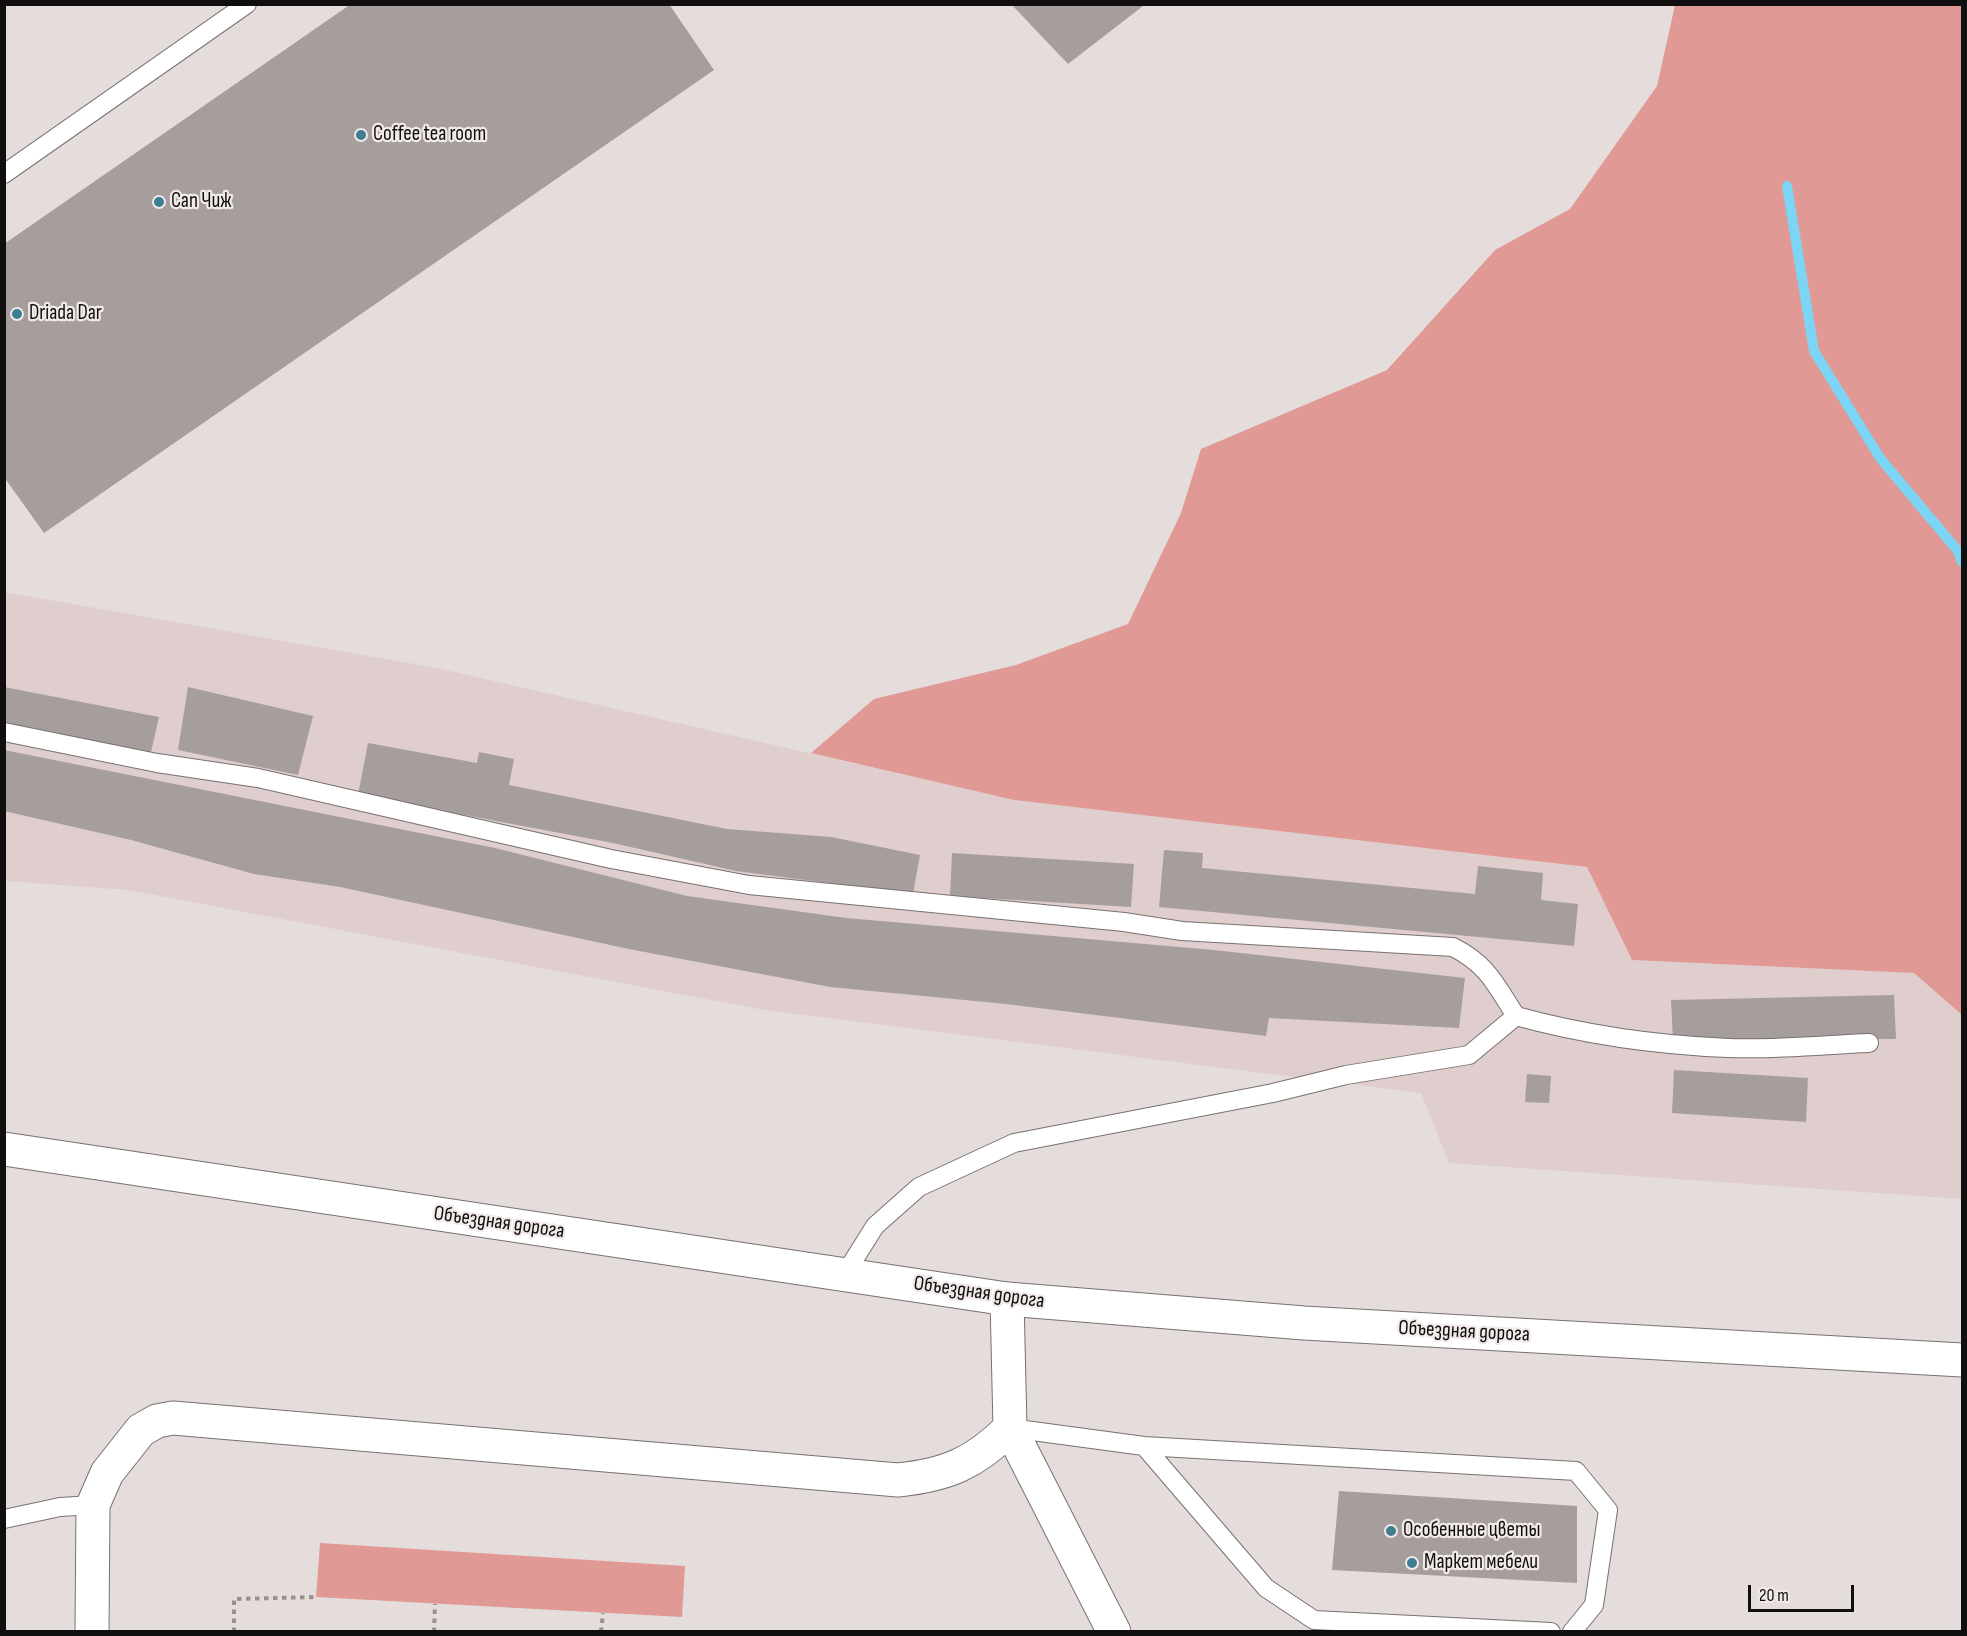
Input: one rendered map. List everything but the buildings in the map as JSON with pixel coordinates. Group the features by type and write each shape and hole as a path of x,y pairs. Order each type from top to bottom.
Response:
{"main road":[{"name":"Объездная дорога","path":"4,1149 1007,1299 1304,1323 1962,1360"},
{"path":"1007,1299 1010,1428 1114,1632"},
{"path":"92,1632 93,1505 106,1473 141,1430 157,1421 173,1418 898,1480 931,1476 962,1465 988,1450 1010,1428"}],"lane":[{"path":"4,174 247,4"},
{"path":"4,732 157,763 258,778 611,859 749,885 1124,922 1182,931 1453,947 1475,959 1488,973 1516,1016 1559,1028 1641,1042 1730,1048 1869,1043"},
{"path":"845,1274 875,1226 919,1187 1014,1143 1273,1093 1346,1074 1469,1055 1516,1016"},
{"path":"1010,1428 1144,1446 1576,1471 1608,1510 1594,1605 1572,1632"},
{"path":"1144,1446 1266,1588 1314,1620 1551,1632"},
{"path":"4,1519 60,1507 93,1505"}],"path":[{"path":"234,1632 234,1599 316,1597"},
{"path":"434,1632 435,1604"},
{"path":"601,1632 603,1613"}],"shaded area":[{"path":"1675,5 1962,5 1962,1015 1914,973 1632,960 1587,867 1014,800 811,753 874,699 1016,665 1128,624 1181,513 1201,449 1387,370 1495,250 1570,209 1657,86"},
{"path":"4,592 437,668 1014,800 1587,867 1632,960 1914,973 1962,1015 1962,1199 1449,1163 1421,1093 764,1010 128,890 5,881"},
{"path":"320,1543 685,1566 682,1617 316,1597"}],"waterway":[{"path":"1787,186 1814,351 1880,458 1958,551 1962,562"}],"place":[{"name":"Coffee tea room","path":"361,135"},
{"name":"Сап Чиж","path":"159,202"},
{"name":"Driada Dar","path":"17,314"},
{"name":"Особенные цветы","path":"1391,1531"},
{"name":"Маркет мебели","path":"1412,1563"}]}
